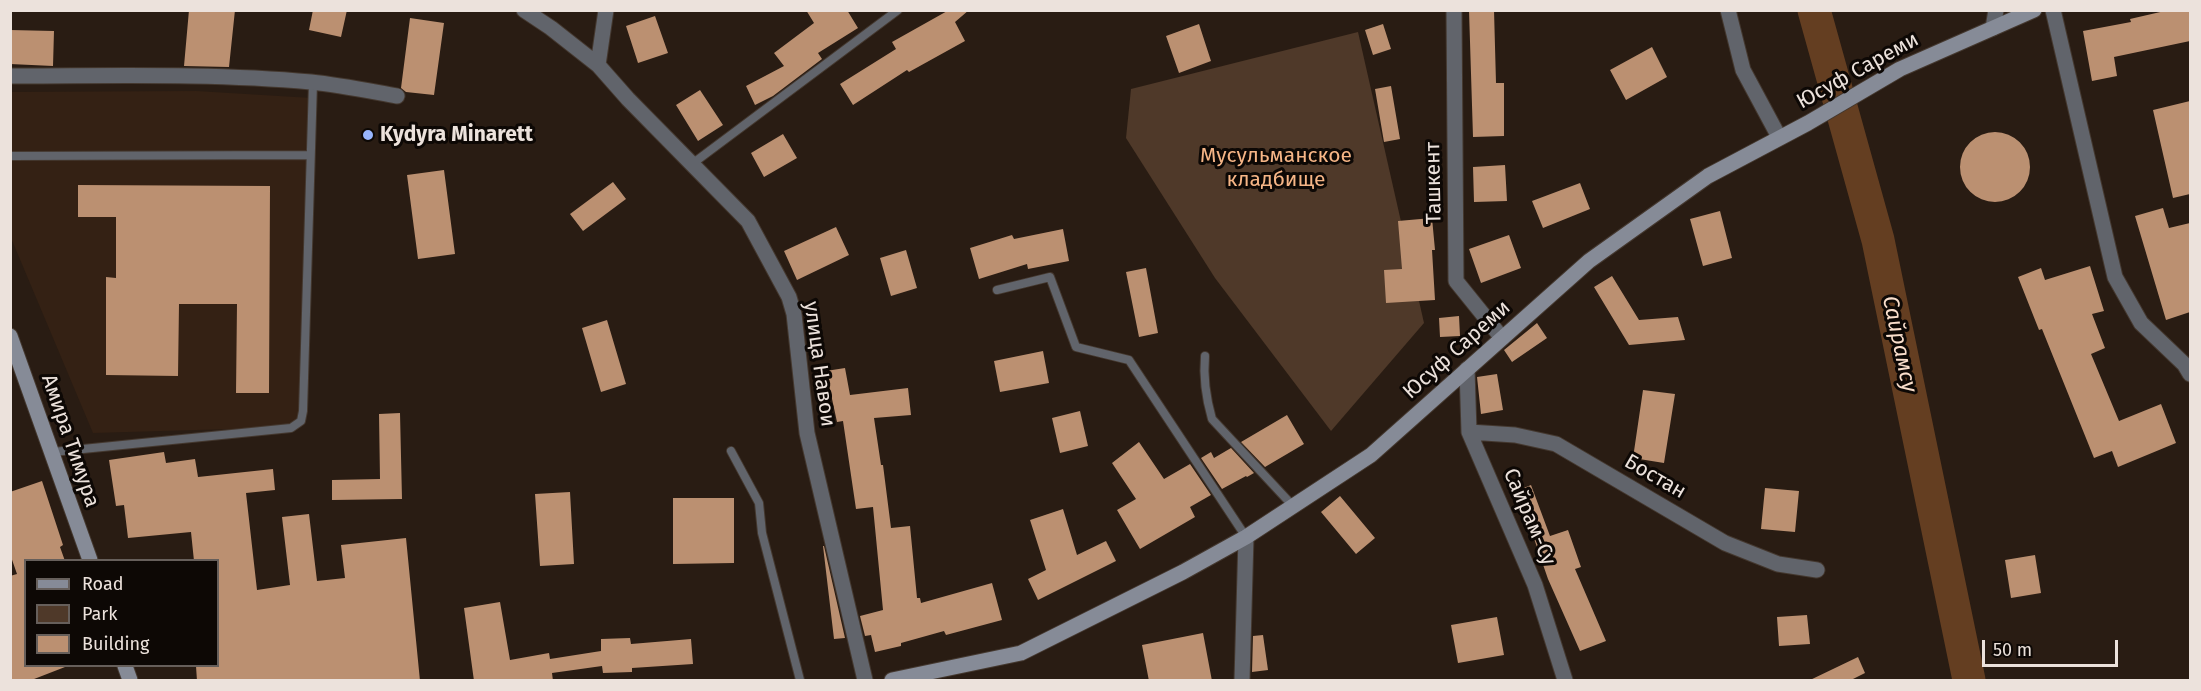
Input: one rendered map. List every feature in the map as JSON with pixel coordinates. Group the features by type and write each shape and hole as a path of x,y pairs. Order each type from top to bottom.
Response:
{"main road":[{"name":"Юсуф Сареми","path":"892,681 1022,653 1183,572 1246,537 1371,455 1589,261 1708,176 1808,123 1900,69 2034,10"},
{"name":"Амира Тимура","path":"10,336 89,559"}],"street":[{"name":"улица Навои","path":"524,10 598,64 628,99 748,221 789,297 794,314 807,433 866,681"},
{"path":"598,64 606,10"},
{"name":"Ташкент","path":"1455,10 1456,281 1502,338"},
{"path":"1728,10 1743,70 1779,137"},
{"path":"1993,28 1995,10"},
{"path":"2053,10 2115,277 2140,323 2184,364 2190,374"},
{"path":"10,76 133,76 313,82 397,96"},
{"name":"Сайрам-Су","path":"1467,369 1469,432 1535,585 1565,681"},
{"name":"Бостан","path":"1469,432 1515,435 1556,444 1725,543 1778,564 1817,570"},
{"path":"1242,681 1246,537"}],"lane":[{"path":"692,164 898,10"},
{"path":"53,453 291,428 301,421 313,82"},
{"path":"10,156 309,155"},
{"path":"997,290 1050,277 1076,347 1129,360 1246,537"},
{"path":"1204,356 1203,374 1212,419 1293,506"},
{"path":"731,451 759,503 762,533 800,681"}],"shaded area":[{"path":"196,91 312,98 301,427 93,433 11,238 10,92"}],"green space":[{"name":"Мусульманское кладбище","path":"1358,32 1424,323 1331,431 1215,278 1126,138 1131,89"}],"building":[{"path":"189,10 235,10 229,67 184,66"},
{"path":"313,10 347,10 341,37 309,30"},
{"path":"806,10 847,10 858,28 818,53 822,59 773,96 755,105 746,86 784,66 774,53 814,23"},
{"path":"949,10 969,10 955,22 965,41 909,72 907,70 853,105 840,84 896,49 892,42"},
{"path":"1469,10 1494,10 1496,83 1504,83 1504,136 1473,137"},
{"path":"2169,10 2190,10 2190,41 2114,57 2117,76 2092,81 2083,31 2131,22 2130,19"},
{"path":"655,16 668,53 638,63 626,26"},
{"path":"410,18 444,23 434,95 406,92 401,88"},
{"path":"1199,24 1211,61 1179,73 1166,36"},
{"path":"1383,24 1391,49 1373,55 1365,30"},
{"path":"10,30 54,31 53,66 10,64"},
{"path":"1652,47 1667,77 1626,100 1610,70"},
{"path":"1391,86 1400,139 1384,142 1375,89"},
{"path":"700,90 723,125 698,141 676,105"},
{"path":"2190,101 2190,194 2173,198 2153,110"},
{"path":"2002,132 2015,138 2024,147 2028,153 2030,167 2028,181 2020,192 2009,200 1988,202 1970,192 1962,181 1960,160 1970,142 1981,134"},
{"path":"783,134 797,158 764,177 751,153"},
{"path":"1505,165 1507,201 1474,202 1473,167"},
{"path":"444,170 455,254 418,259 407,175"},
{"path":"613,182 626,199 583,231 570,214"},
{"path":"1580,183 1590,209 1543,228 1532,201"},
{"path":"78,185 270,186 269,393 236,393 237,304 179,304 178,376 106,375 106,277 116,278 116,217 78,217"},
{"path":"2163,208 2169,228 2190,223 2190,312 2166,320 2135,216"},
{"path":"1720,211 1732,258 1703,266 1690,219"},
{"path":"1432,218 1435,250 1432,250 1435,300 1386,303 1384,270 1402,269 1398,221"},
{"path":"836,227 849,255 797,280 784,251"},
{"path":"1063,229 1069,261 1028,269 1027,264 979,279 970,248 1012,235 1014,239"},
{"path":"1509,235 1521,268 1481,283 1469,249"},
{"path":"906,250 917,288 891,296 880,258"},
{"path":"2090,266 2104,311 2092,314 2105,348 2091,354 2119,421 2161,404 2176,443 2118,467 2112,451 2094,458 2042,329 2039,330 2018,277 2041,268 2045,280"},
{"path":"1146,268 1158,333 1139,337 1126,272"},
{"path":"1612,276 1639,320 1678,317 1685,340 1629,345 1594,287"},
{"path":"1459,316 1460,336 1440,337 1439,318"},
{"path":"607,320 626,384 601,392 582,328"},
{"path":"1537,323 1547,338 1512,362 1504,350"},
{"path":"1043,351 1049,383 1000,392 994,361"},
{"path":"845,368 850,395 908,388 911,415 874,418 891,528 910,526 917,598 920,598 921,603 992,583 1002,620 946,635 944,631 901,643 901,646 875,652 871,635 865,636 860,616 883,610 873,507 856,509 843,421 837,422 826,371"},
{"path":"1497,374 1503,410 1481,414 1477,377"},
{"path":"1643,390 1675,394 1664,463 1633,458"},
{"path":"1080,411 1088,446 1060,453 1052,418"},
{"path":"400,413 402,499 332,500 332,480 380,479 379,414"},
{"path":"1287,415 1304,444 1265,467 1241,442"},
{"path":"1139,442 1164,479 1190,464 1211,495 1190,507 1195,517 1140,549 1117,510 1136,499 1112,463"},
{"path":"1231,448 1254,473 1222,489 1201,458 1211,452 1214,458"},
{"path":"164,452 166,463 195,459 198,477 273,469 275,490 246,493 257,590 290,585 282,517 309,514 317,581 345,578 341,545 406,538 420,681 197,681 196,667 219,667 219,559 194,559 191,532 128,538 124,505 116,506 109,460"},
{"path":"42,481 63,545 60,547 64,559 24,559 24,667 65,667 29,681 10,681 10,576 17,574 10,554 10,492"},
{"path":"1531,485 1550,536 1568,530 1581,567 1575,569 1606,641 1580,651 1548,579 1530,527 1527,528 1514,492"},
{"path":"1765,488 1799,491 1795,532 1761,529"},
{"path":"570,492 574,564 540,566 535,494"},
{"path":"1340,496 1375,538 1356,554 1321,512"},
{"path":"673,498 734,498 734,563 673,564"},
{"path":"1063,509 1077,555 1106,541 1116,561 1038,600 1028,579 1046,570 1030,520"},
{"path":"824,546 845,638 834,639"},
{"path":"2035,555 2041,593 2011,598 2005,560"},
{"path":"500,602 510,660 549,653 550,659 601,651 601,639 630,638 631,644 691,639 693,664 632,668 632,672 603,673 602,666 552,673 553,681 474,681 464,608"},
{"path":"1807,615 1810,644 1779,646 1777,617"},
{"path":"1497,617 1504,655 1458,663 1451,625"},
{"path":"1203,633 1212,681 1149,681 1142,645"},
{"path":"1263,635 1268,670 1252,672 1253,636"},
{"path":"1858,657 1865,673 1849,681 1808,681"}],"waterway":[{"name":"Сайрамсу","path":"1814,10 1878,240 1969,680"}],"place":[{"name":"Kydyra Minarett","path":"368,135"}]}
